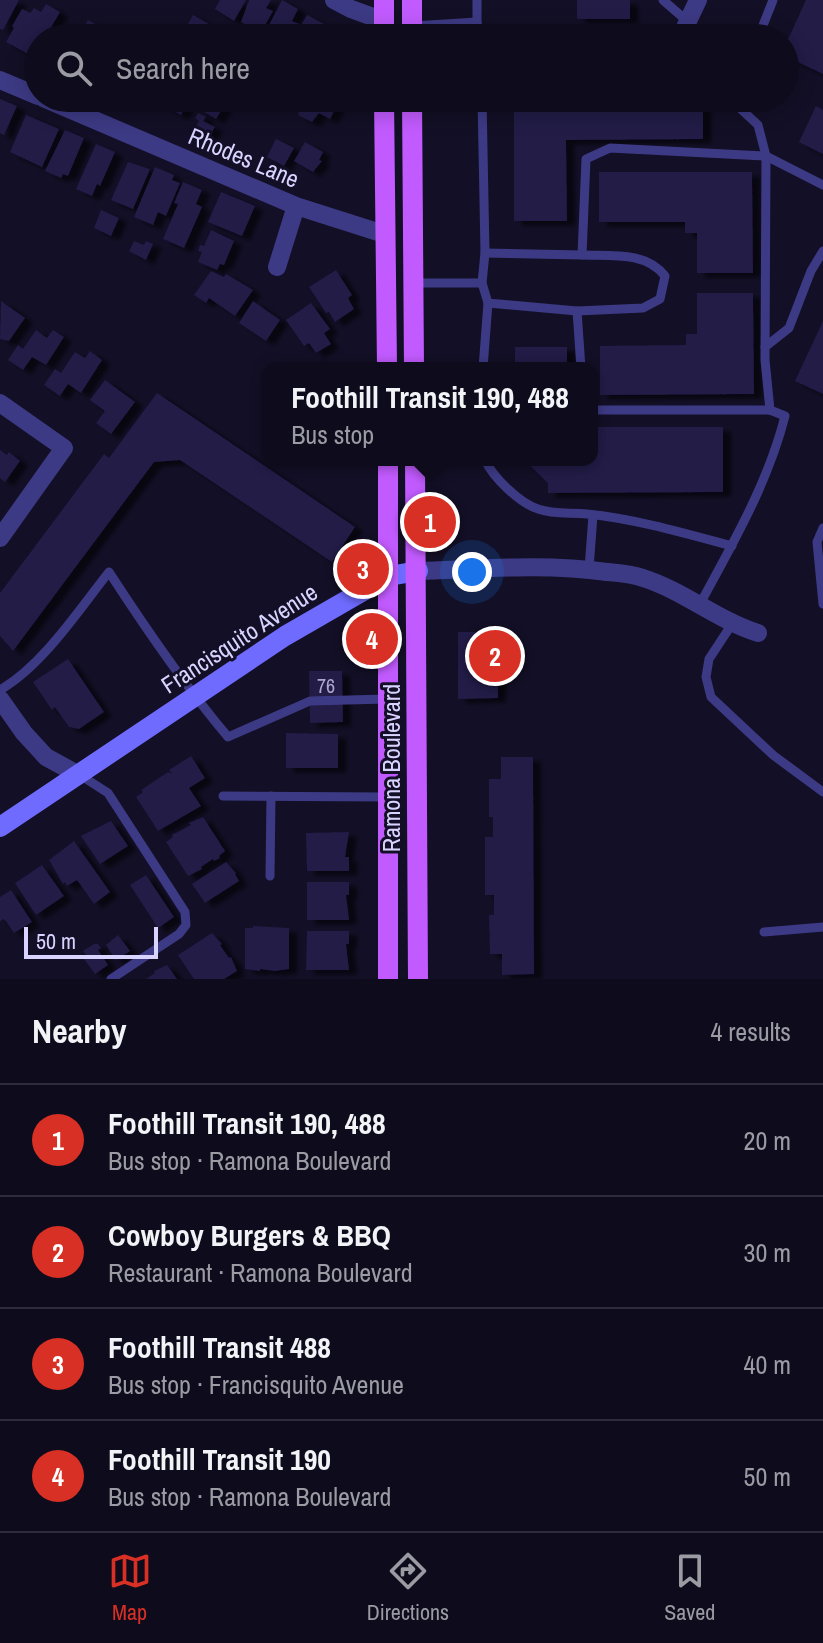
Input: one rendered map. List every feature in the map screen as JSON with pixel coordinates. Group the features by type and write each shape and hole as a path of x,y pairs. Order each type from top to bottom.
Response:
{"main road":[{"path":"412,0 412,24"},
{"path":"384,112 387,362"},
{"path":"412,112 414,362"},
{"name":"Ramona Boulevard","path":"388,466 388,979"},
{"name":"Ramona Boulevard","path":"415,466 418,979"}],"street":[{"path":"334,0 384,20"},
{"path":"687,24 698,0"},
{"name":"Rhodes Lane","path":"0,80 24,90"},
{"name":"Rhodes Lane","path":"75,112 296,206 384,234"},
{"path":"277,267 296,206"},
{"path":"0,403 64,448 0,538"},
{"name":"Francisquito Avenue","path":"0,827 285,636 389,576 418,571 541,567 639,576 668,587 732,624 758,633"},
{"path":"0,699 46,757 79,775"}],"lane":[{"path":"464,24 477,22 477,0"},
{"path":"663,0 680,24"},
{"path":"764,24 773,0"},
{"path":"482,112 485,253 482,283 488,303 483,362"},
{"path":"744,112 758,125 766,156 765,347 770,410"},
{"path":"582,255 586,159 610,148 766,156 823,185"},
{"path":"765,347 789,328 811,271 823,251"},
{"path":"485,253 627,256 655,263 665,276 660,299 643,308 577,311 488,303"},
{"path":"412,283 482,283"},
{"path":"577,311 581,362"},
{"path":"598,410 770,410 785,416 774,456 732,546 700,604"},
{"path":"488,466 493,476 534,509 661,527 732,546"},
{"path":"589,569 593,515"},
{"path":"823,528 817,542 823,604"},
{"path":"0,690 20,679 109,572 194,697 228,737 310,701 389,699"},
{"path":"732,624 709,659 706,677 711,697 773,755 823,792"},
{"path":"79,775 108,793 185,912 186,925 179,934 111,979"},
{"path":"223,796 387,797"},
{"path":"270,876 271,796"},
{"path":"764,932 823,927"}],"building":[{"path":"0,0 19,0 3,30 0,29"},
{"path":"220,0 246,0 234,21 215,9"},
{"path":"249,0 271,0 266,8 273,11 266,24 241,22"},
{"path":"282,0 298,9 292,21 299,24 270,24"},
{"path":"577,0 630,0 630,19 577,19"},
{"path":"806,0 823,0 823,74 799,63 799,24 795,24"},
{"path":"46,4 60,12 53,24 24,24 24,52 6,42 22,9 30,13 34,8 41,12"},
{"path":"193,15 209,24 188,24"},
{"path":"307,15 324,24 302,24"},
{"path":"0,99 17,106 4,135 0,133"},
{"path":"816,106 823,110 823,154 799,142"},
{"path":"204,112 220,112 216,119"},
{"path":"299,112 334,112 330,119 319,113 312,122 298,115"},
{"path":"514,112 703,112 703,139 566,140 567,221 514,221"},
{"path":"198,113 206,117 203,121 215,127 204,145 190,137 199,121 195,118"},
{"path":"26,115 59,129 42,167 10,152"},
{"path":"65,130 84,138 68,176 63,174 61,178 45,171"},
{"path":"276,139 294,148 284,166 267,157"},
{"path":"305,142 323,152 319,160 322,161 313,172 294,161"},
{"path":"96,144 115,152 100,186 97,184 92,196 76,189"},
{"path":"128,162 150,169 133,209 111,200"},
{"path":"155,167 174,175 172,180 180,183 166,216 158,212 153,225 134,217"},
{"path":"599,172 752,172 753,273 697,273 697,233 685,233 685,222 599,222"},
{"path":"183,182 202,190 196,204 202,207 184,248 163,239 178,204 174,203"},
{"path":"221,192 255,206 242,236 208,222"},
{"path":"101,210 119,218 111,236 94,228"},
{"path":"211,230 234,241 224,265 220,264 217,270 198,262 202,252 198,251 200,245 204,246"},
{"path":"134,241 153,244 146,260 129,251"},
{"path":"336,270 352,295 348,298 354,309 335,322 309,287"},
{"path":"211,271 224,277 226,274 253,290 235,316 209,298 206,303 194,295"},
{"path":"697,293 753,293 754,394 600,395 600,346 686,345 686,334 697,334"},
{"path":"1,301 25,318 9,341 0,339"},
{"path":"253,301 280,320 266,341 239,323"},
{"path":"311,303 330,329 324,333 331,344 316,353 309,343 304,346 286,320"},
{"path":"823,321 823,394 795,381"},
{"path":"36,330 47,338 53,330 64,337 46,365 32,357 23,370 8,360 18,345 23,349"},
{"path":"515,347 567,347 567,362 515,362"},
{"path":"90,351 102,360 81,393 68,384 60,396 44,385 55,369 61,373 75,352 85,358"},
{"path":"105,380 135,402 111,434 96,423 105,411 90,400"},
{"path":"157,393 355,527 332,562 180,460 154,462 13,651 0,636 0,593 104,454 109,458"},
{"path":"598,427 723,427 723,492 548,493 548,483 530,466 598,466"},
{"path":"0,450 7,455 9,452 20,461 5,482 0,478"},
{"path":"458,632 497,632 497,652 508,652 509,667 498,667 498,698 458,699"},
{"path":"68,659 104,712 79,729 69,727 55,707 52,710 33,682"},
{"path":"309,671 342,671 343,722 310,723"},
{"path":"286,733 338,734 338,768 286,768"},
{"path":"191,756 205,778 189,788 201,806 158,831 136,797 143,792 141,790 168,772 172,774 169,770"},
{"path":"501,757 533,757 534,974 502,975 502,954 490,954 489,915 494,915 494,895 485,895 485,837 493,837 493,817 489,817 489,779 501,779"},
{"path":"203,817 225,851 220,858 213,859 188,876 166,842 172,835 191,825 189,823"},
{"path":"111,821 128,846 100,864 81,836"},
{"path":"349,832 345,857 349,857 349,871 307,871 306,833"},
{"path":"74,841 110,892 94,904 77,880 67,886 65,882 63,884 49,860"},
{"path":"226,862 239,881 205,903 192,884"},
{"path":"42,865 64,896 36,915 15,883"},
{"path":"146,875 174,917 158,928 130,885"},
{"path":"307,882 349,882 349,895 346,895 349,920 307,920"},
{"path":"11,890 32,922 14,933 6,921 3,919 0,922 0,897"},
{"path":"245,928 289,928 289,969 245,969"},
{"path":"307,931 349,931 349,944 346,944 349,970 306,970"},
{"path":"212,933 231,957 237,971 224,979 194,979 178,955"},
{"path":"118,935 130,951 116,960 106,945"},
{"path":"94,944 101,948 98,950 108,965 95,974 84,959 88,957 83,951"},
{"path":"167,965 177,979 146,979 154,971"}],"place":[{"name":"Foothill Transit 190, 488","path":"430,522"},
{"name":"Foothill Transit 488","path":"363,569"},
{"name":"Foothill Transit 190","path":"372,639"},
{"name":"Cowboy Burgers & BBQ","path":"495,656"}]}
